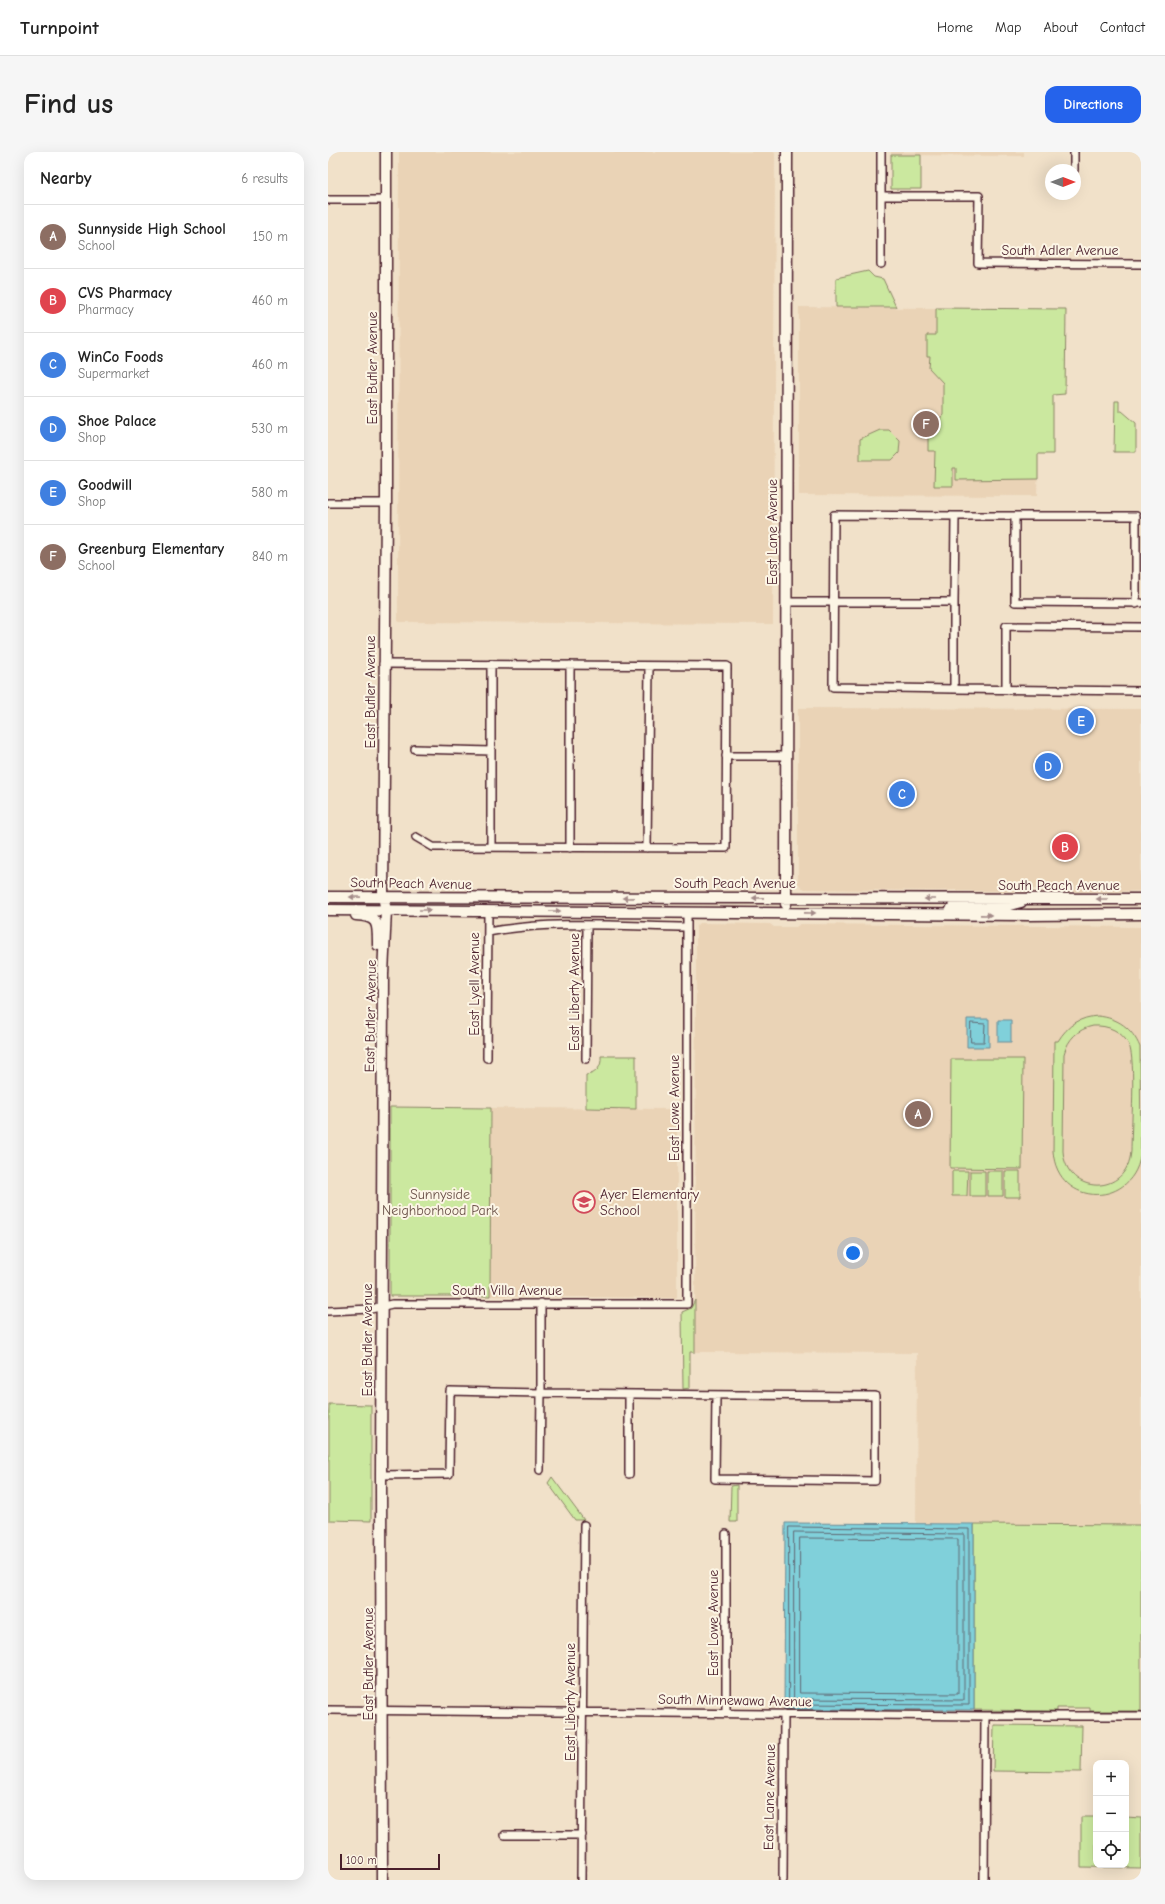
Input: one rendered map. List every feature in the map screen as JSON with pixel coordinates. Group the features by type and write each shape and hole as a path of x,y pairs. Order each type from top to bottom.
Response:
{"street":[{"name":"East Butler Avenue","path":"382,1880 381,1306 386,910 382,897 383,664 386,503 386,152"},
{"name":"East Lane Avenue","path":"786,913 787,152"},
{"path":"881,152 881,264"},
{"path":"1074,152 1074,164"},
{"name":"South Adler Avenue","path":"881,196 978,196 978,263 1141,264"},
{"path":"328,200 386,200"},
{"path":"328,503 386,503"},
{"path":"1015,516 1015,602 1138,603 1136,516 834,515 833,687 1141,690"},
{"path":"954,689 955,516"},
{"path":"786,602 954,602"},
{"path":"1006,689 1006,626 1141,627"},
{"path":"383,664 727,666 726,848 433,847 416,837"},
{"path":"491,664 491,847"},
{"path":"570,665 570,848"},
{"path":"647,848 649,666"},
{"path":"415,749 491,751"},
{"path":"726,756 786,756"},
{"name":"South Peach Avenue","path":"328,896 1141,900"},
{"path":"687,912 689,906 694,903 731,902 735,898"},
{"path":"863,914 888,907 942,907 947,905 949,899"},
{"path":"948,914 952,908 958,906 1006,906 1035,899"},
{"path":"328,910 366,916 376,921 379,958 384,974"},
{"name":"South Peach Avenue","path":"328,910 863,914 1141,914"},
{"name":"East Lyell Avenue","path":"487,1058 488,910"},
{"name":"East Lowe Avenue","path":"687,912 687,1304"},
{"path":"488,932 519,926 587,925 687,927"},
{"name":"East Liberty Avenue","path":"586,1059 587,925"},
{"path":"540,1470 541,1303"},
{"name":"South Villa Avenue","path":"328,1311 392,1304 687,1304"},
{"path":"381,1475 449,1474 450,1391 875,1396 875,1480 715,1479 716,1395"},
{"path":"629,1394 629,1474"},
{"name":"East Liberty Avenue","path":"581,1880 584,1525"},
{"name":"East Lowe Avenue","path":"726,1534 726,1713"},
{"name":"South Minnewawa Avenue","path":"328,1710 1141,1716"},
{"name":"East Lane Avenue","path":"783,1880 784,1714"},
{"path":"984,1880 985,1716"},
{"path":"505,1835 582,1835"}],"shaded area":[{"path":"399,152 775,152 773,624 398,622"},
{"path":"891,152 1024,152 1024,156 891,155"},
{"path":"799,307 1066,309 1065,394 1053,395 1053,454 1038,454 1037,496 799,495"},
{"path":"798,708 1141,709 1141,891 1046,892 1042,889 1027,889 1023,891 939,891 803,889 798,883"},
{"path":"699,923 770,924 774,927 796,927 800,924 1141,927 1141,1525 916,1523 917,1353 695,1352 696,926"},
{"name":"Ayer Elementary School","path":"491,1108 677,1109 677,1297 490,1296"}],"green space":[{"path":"891,155 921,155 921,189 891,189"},
{"path":"868,271 874,277 883,279 896,307 836,307 836,278"},
{"path":"936,308 1066,309 1065,394 1053,395 1053,454 1038,454 1038,479 956,480 956,468 953,468 953,486 934,486 935,451 928,451 928,432 943,415 943,383 929,368 930,356 927,356 927,335 936,335"},
{"path":"1115,401 1119,401 1119,411 1122,411 1136,423 1136,452 1114,452"},
{"path":"880,430 889,430 900,441 899,453 892,460 860,460 860,439"},
{"path":"1092,1017 1105,1017 1124,1025 1133,1034 1140,1047 1141,1151 1136,1170 1126,1184 1112,1192 1097,1194 1081,1192 1068,1184 1058,1170 1053,1151 1054,1041 1058,1041 1070,1026 1080,1020","holes":["1099,1026 1114,1030 1123,1036 1129,1045 1132,1065 1133,1096 1131,1151 1127,1166 1120,1177 1109,1183 1097,1185 1085,1183 1074,1176 1067,1166 1063,1151 1064,1054 1071,1039 1078,1032 1088,1027"]},
{"path":"601,1056 636,1056 636,1109 586,1108 586,1075 593,1073 598,1069 601,1063"},
{"path":"951,1059 1023,1059 1022,1169 950,1168"},
{"name":"Sunnyside Neighborhood Park","path":"390,1107 491,1108 490,1296 390,1296"},
{"path":"952,1171 968,1171 967,1196 952,1196"},
{"path":"970,1171 985,1171 985,1196 970,1196"},
{"path":"987,1171 1003,1171 1003,1196 987,1196"},
{"path":"1005,1171 1020,1171 1020,1197 1005,1197"},
{"path":"695,1300 695,1352 690,1352 690,1388 683,1389 682,1312 691,1308"},
{"path":"329,1404 371,1405 371,1521 329,1520"},
{"path":"552,1477 584,1520 575,1520 548,1483"},
{"path":"737,1485 737,1522 730,1522 731,1486"},
{"path":"974,1524 1141,1525 1141,1711 1090,1711 1090,1708 1057,1708 1057,1711 974,1710"},
{"path":"994,1725 1082,1726 1081,1772 993,1771"},
{"path":"1081,1817 1093,1817 1093,1867 1081,1867"},
{"path":"1129,1817 1141,1818 1141,1868 1129,1868"}],"water":[{"path":"967,1019 989,1019 989,1047 967,1047"},
{"path":"998,1020 1011,1020 1011,1042 998,1042"},
{"path":"785,1523 974,1524 974,1710 784,1709"}],"place":[{"name":"Greenburg Elementary","path":"926,424"},
{"name":"Goodwill","path":"1081,721"},
{"name":"Shoe Palace","path":"1048,766"},
{"name":"WinCo Foods","path":"902,794"},
{"name":"CVS Pharmacy","path":"1065,847"},
{"name":"Sunnyside High School","path":"918,1114"},
{"name":"Ayer Elementary School","path":"584,1202"}]}
